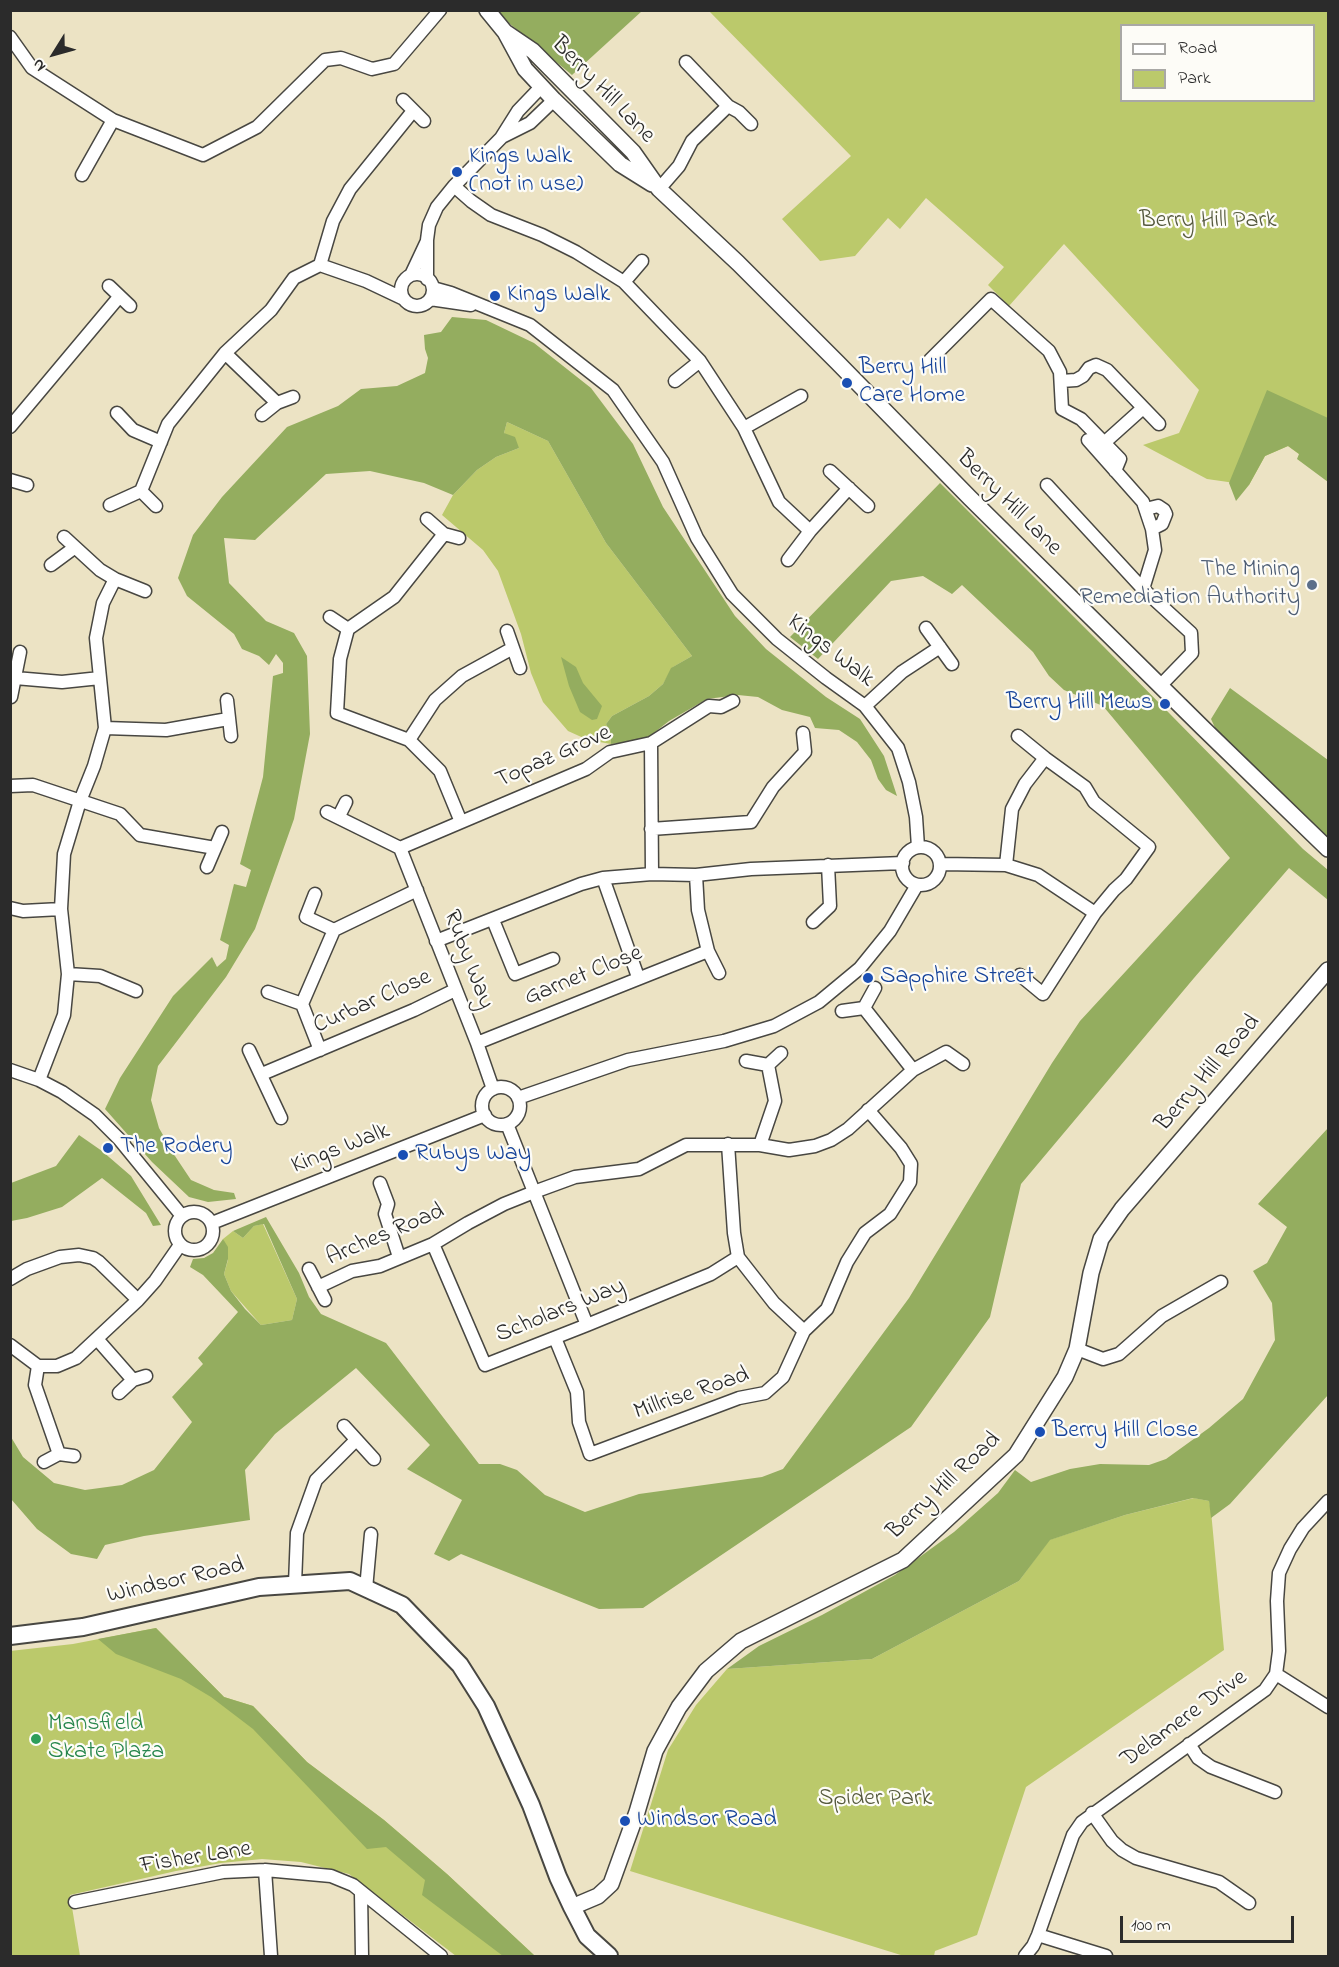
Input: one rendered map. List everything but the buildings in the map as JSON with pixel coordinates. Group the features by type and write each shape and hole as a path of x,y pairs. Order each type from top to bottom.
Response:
{"main road":[{"name":"Windsor Road","path":"10,1636 83,1627 259,1587 296,1584 351,1581 402,1605 460,1665 490,1716 531,1805 558,1877 572,1907 587,1936 609,1956"}],"street":[{"path":"10,37 32,68 113,120 203,155 257,127 325,60 341,58 372,69 394,64 440,10"},
{"path":"110,505 141,491 168,424 225,353 271,310 294,278 320,265 366,281 404,299 412,306 420,306 430,288 427,240 429,225 437,207 454,186 501,138 518,111 552,83 487,10"},
{"path":"687,62 728,106 739,112 751,124"},
{"name":"Berry Hill Lane","path":"552,83 554,100 620,164 659,189"},
{"name":"Berry Hill Lane","path":"552,83 633,152 659,189 811,335 970,498 1329,849"},
{"path":"403,100 424,121"},
{"path":"501,138 530,123 554,100"},
{"path":"659,189 679,166 692,141 728,106"},
{"path":"320,265 333,221 350,189 413,111"},
{"path":"82,175 113,120"},
{"path":"454,186 491,215 542,234 624,282 700,361 744,428 779,501 810,531"},
{"path":"404,299 400,289 427,240"},
{"path":"624,282 642,261"},
{"path":"366,281 406,279 418,274 430,288"},
{"path":"108,286 130,306"},
{"name":"Kings Walk","path":"430,288 484,306 530,325 613,390 663,462 697,538 732,594 777,639 826,678 865,705 898,748 909,782 916,817 918,847"},
{"path":"10,427 119,297"},
{"path":"930,360 991,299 1049,351 1060,372 1062,410 1082,419 1120,459 1115,471"},
{"path":"225,353 277,403"},
{"path":"675,381 700,361"},
{"path":"1061,381 1076,380 1096,365 1107,370 1159,424"},
{"path":"744,428 801,396"},
{"path":"262,415 277,403 293,397"},
{"path":"1104,443 1143,408"},
{"path":"117,413 133,430 161,442"},
{"path":"1088,440 1143,502 1146,509 1155,550 1143,589"},
{"path":"830,471 868,506"},
{"path":"10,480 27,485"},
{"path":"1047,484 1143,589 1191,633 1192,653 1160,686"},
{"path":"788,560 810,531 849,488"},
{"path":"141,491 156,506"},
{"path":"427,519 444,534 459,538"},
{"path":"444,534 394,597 348,629 340,659 338,713 409,740 440,771 461,822"},
{"path":"64,537 100,570 115,579 145,591"},
{"path":"51,565 74,548"},
{"path":"39,1080 64,1015 68,974 61,909 64,854 105,728 96,638 103,603 115,579"},
{"path":"330,617 348,629"},
{"path":"926,628 952,664"},
{"path":"507,631 520,668"},
{"path":"865,705 902,672 940,646"},
{"path":"409,740 435,700 462,676 513,648"},
{"path":"11,697 20,652"},
{"path":"15,678 62,682 100,678"},
{"path":"227,700 231,736"},
{"name":"Topaz Grove","path":"400,848 586,769 610,752 651,743 710,706 720,713 733,701"},
{"path":"105,728 166,730 228,718"},
{"path":"651,830 751,822 773,788 811,755 803,733"},
{"path":"1018,736 1085,787 1094,802 1149,847 1126,879 1095,913 1043,994 1020,975"},
{"path":"651,743 652,874"},
{"path":"1006,865 1012,808 1025,784 1045,758"},
{"path":"10,786 33,786 120,814 140,835 215,848"},
{"path":"346,802 333,814 400,848"},
{"path":"207,867 222,832"},
{"path":"918,847 929,848 941,864 940,870 930,884 917,885 905,877 903,862 910,851 918,847"},
{"name":"Ruby Way","path":"400,848 477,1043 492,1089"},
{"path":"436,941 581,884 603,878 652,874 696,875 751,869 903,862"},
{"path":"941,864 1006,865 1038,875 1095,913"},
{"path":"813,922 830,906 828,866"},
{"path":"696,875 698,910 708,951 719,973"},
{"path":"603,878 638,977"},
{"path":"518,1098 628,1060 724,1041 774,1026 819,1002 860,968 890,931 917,885"},
{"path":"314,1052 302,1004 334,930 417,890"},
{"path":"315,894 306,917 334,930"},
{"path":"10,908 23,911 61,909"},
{"path":"493,920 515,974 554,959"},
{"name":"Garnet Close","path":"477,1043 708,951"},
{"name":"Berry Hill Road","path":"572,1907 598,1896 611,1884 637,1812 655,1751 680,1707 706,1671 741,1641 903,1560 1016,1455 1065,1377 1077,1348 1091,1273 1101,1239 1122,1209 1329,970"},
{"path":"68,974 100,976 136,991"},
{"path":"864,1008 874,988"},
{"name":"Curbar Close","path":"262,1074 414,1010 455,990"},
{"path":"268,992 302,1004"},
{"path":"842,1011 864,1008"},
{"path":"864,1008 913,1070"},
{"path":"953,1041 946,1052 963,1064"},
{"path":"249,1050 281,1118"},
{"name":"Curbar Close","path":"313,1067 314,1052"},
{"name":"Arches Road","path":"318,1287 352,1271 381,1266 433,1244 504,1204 534,1192 574,1177 639,1169 686,1145 760,1145 789,1150 815,1146 831,1140 848,1129 913,1070 946,1052"},
{"path":"768,1065 781,1053"},
{"path":"747,1061 768,1065"},
{"path":"760,1145 775,1101 768,1065"},
{"path":"10,1070 39,1080 62,1092 95,1115 119,1139 182,1216"},
{"path":"498,1087 510,1089 518,1098 517,1116 507,1124 494,1123 485,1115 482,1104 487,1093 492,1089 498,1087"},
{"name":"Millrise Road","path":"555,1338 577,1392 579,1422 590,1454 739,1398 765,1393 783,1377 804,1330 827,1309 847,1262 865,1233 890,1214 910,1182 911,1164 901,1148 868,1110"},
{"name":"Kings Walk","path":"212,1223 485,1115"},
{"path":"507,1124 587,1325"},
{"path":"728,1144 734,1233 738,1257 774,1303 804,1330"},
{"path":"380,1183 388,1204 385,1214 399,1257"},
{"path":"193,1211 198,1212 204,1214 212,1223 213,1235 207,1246 196,1251 180,1245 174,1233 175,1226 182,1216 193,1211"},
{"name":"Scholars Way","path":"433,1244 485,1365 711,1274 738,1257"},
{"path":"10,1345 38,1366 57,1366 76,1358 138,1300 155,1281 180,1245"},
{"path":"10,1279 27,1269 60,1257 80,1255 99,1262 138,1300"},
{"name":"Arches Road","path":"309,1269 325,1300"},
{"path":"1077,1348 1103,1359 1119,1354 1162,1316 1215,1280"},
{"path":"97,1339 133,1380"},
{"path":"38,1366 35,1385 59,1454"},
{"path":"119,1393 133,1380 146,1376"},
{"path":"344,1426 374,1459"},
{"path":"296,1584 297,1533 316,1480 356,1440"},
{"path":"44,1461 59,1454 74,1456"},
{"name":"Delamere Drive","path":"1025,1956 1038,1935 1073,1835 1082,1822 1265,1690 1276,1674 1279,1651 1277,1601 1280,1573 1290,1549 1303,1528 1329,1501"},
{"path":"366,1589 371,1533"},
{"path":"1276,1674 1329,1707"},
{"path":"1189,1744 1198,1758 1211,1767 1275,1792"},
{"path":"1092,1813 1112,1841 1122,1850 1136,1858 1219,1882 1249,1903"},
{"path":"265,1870 271,1956"},
{"name":"Fisher Lane","path":"75,1902 223,1872 265,1870 331,1876 353,1885 441,1956"},
{"path":"361,1893 362,1956"},
{"path":"1038,1935 1106,1956"}],"green space":[{"path":"497,11 642,11 572,75"},
{"name":"Berry Hill Park","path":"709,11 1328,11 1328,475 1288,446 1265,456 1249,485 1207,479 1143,445 1179,433 1199,390 1064,244 1009,306 988,285 1004,267 926,198 900,229 888,218 855,256 820,261 782,219 851,156"},
{"path":"452,317 486,320 534,343 591,388 633,444 663,507 735,616 766,649 826,697 860,719 884,756 897,796 886,790 878,779 871,760 857,742 839,730 815,728 810,717 782,710 758,697 738,695 707,699 669,721 650,736 630,742 611,744 610,732 606,724 612,716 649,696 663,684 671,668 692,656 606,543 548,441 507,422 504,433 515,437 519,448 496,457 477,470 453,495 424,483 370,471 326,474 255,540 224,538 229,583 266,621 294,633 307,656 310,734 294,819 255,929 226,977 158,1066 151,1100 159,1128 175,1156 191,1180 214,1190 234,1193 236,1199 208,1202 189,1197 152,1162 105,1109 120,1078 173,996 212,957 217,967 226,959 229,945 220,940 234,884 246,887 251,870 240,864 263,777 273,676 283,673 283,663 276,654 269,665 259,656 242,649 234,634 187,596 178,578 193,535 222,497 287,427 338,406 361,389 397,386 425,373 428,358 424,335 441,332"},
{"path":"1267,390 1328,418 1328,482 1297,459 1299,454 1288,446 1265,456 1249,485 1236,501 1229,483"},
{"path":"507,422 548,441 606,543 692,656 673,667 663,684 649,696 612,716 606,724 610,732 611,744 588,740 568,731 543,702 531,673 521,634 498,571 483,550 442,515 453,495 477,470 496,457 519,448 504,433"},
{"path":"940,483 1303,849 1328,870 1328,900 1289,868 1021,1184 990,1317 911,1427 643,1608 599,1609 461,1554 449,1561 434,1554 462,1500 407,1469 430,1445 356,1368 275,1434 245,1470 250,1520 144,1536 105,1545 97,1559 71,1554 37,1529 11,1499 11,1437 23,1457 54,1483 85,1490 122,1485 154,1470 192,1422 172,1397 203,1364 198,1358 238,1312 203,1275 190,1267 193,1259 204,1258 213,1253 223,1239 228,1247 224,1274 231,1291 245,1309 261,1325 292,1320 297,1299 264,1224 254,1226 243,1238 233,1231 266,1217 299,1273 309,1297 321,1314 386,1343 479,1464 500,1464 517,1470 545,1495 585,1512 639,1494 762,1477 783,1469 909,1298 1080,1021 1230,858 1103,706 1064,690 1049,676 1033,652 962,585 952,594 923,576 891,581 818,659 790,637"},
{"path":"561,657 576,667 583,683 602,706 597,719 592,720 580,712 569,686"},
{"path":"1230,688 1328,760 1328,840 1217,732 1211,719"},
{"path":"1328,1128 1328,1395 1230,1504 1211,1518 1209,1501 1193,1498 1125,1515 1050,1540 1019,1581 872,1659 727,1669 759,1646 895,1575 954,1532 998,1493 1015,1470 1031,1482 1070,1469 1100,1464 1149,1465 1166,1459 1209,1428 1243,1399 1275,1340 1272,1303 1253,1271 1267,1263 1287,1227 1258,1204"},
{"path":"79,1135 131,1176 161,1225 153,1226 146,1213 102,1178 62,1207 11,1221 11,1183 56,1166"},
{"path":"263,1224 297,1299 292,1320 261,1325 231,1291 224,1274 228,1260 223,1239 233,1231 243,1238 254,1226"},
{"name":"Spider Park","path":"1194,1498 1209,1501 1211,1511 1224,1650 1026,1787 977,1935 935,1951 934,1956 904,1956 630,1871 668,1750 696,1705 727,1669 872,1659 1019,1581 1049,1540 1125,1515"},
{"path":"156,1628 224,1697 253,1706 307,1762 384,1820 447,1874 535,1956 456,1956 349,1874 301,1862 262,1859 176,1871 70,1895 80,1956 11,1956 10,1651 73,1644"},
{"path":"156,1628 224,1697 253,1706 307,1762 384,1820 447,1874 535,1956 503,1956 422,1895 425,1880 386,1847 367,1849 253,1729 211,1697 181,1679 116,1654 98,1639"}],"place":[{"name":"Kings Walk (not in use)","path":"457,172"},
{"name":"Kings Walk","path":"495,296"},
{"name":"Berry Hill Care Home","path":"847,383"},
{"name":"The Mining Remediation Authority","path":"1312,585"},
{"name":"Berry Hill Mews","path":"1165,704"},
{"name":"Sapphire Street","path":"868,978"},
{"name":"The Rodery","path":"108,1148"},
{"name":"Rubys Way","path":"403,1155"},
{"name":"Berry Hill Close","path":"1040,1432"},
{"name":"Mansfield Skate Plaza","path":"36,1739"},
{"name":"Windsor Road","path":"625,1821"}]}
